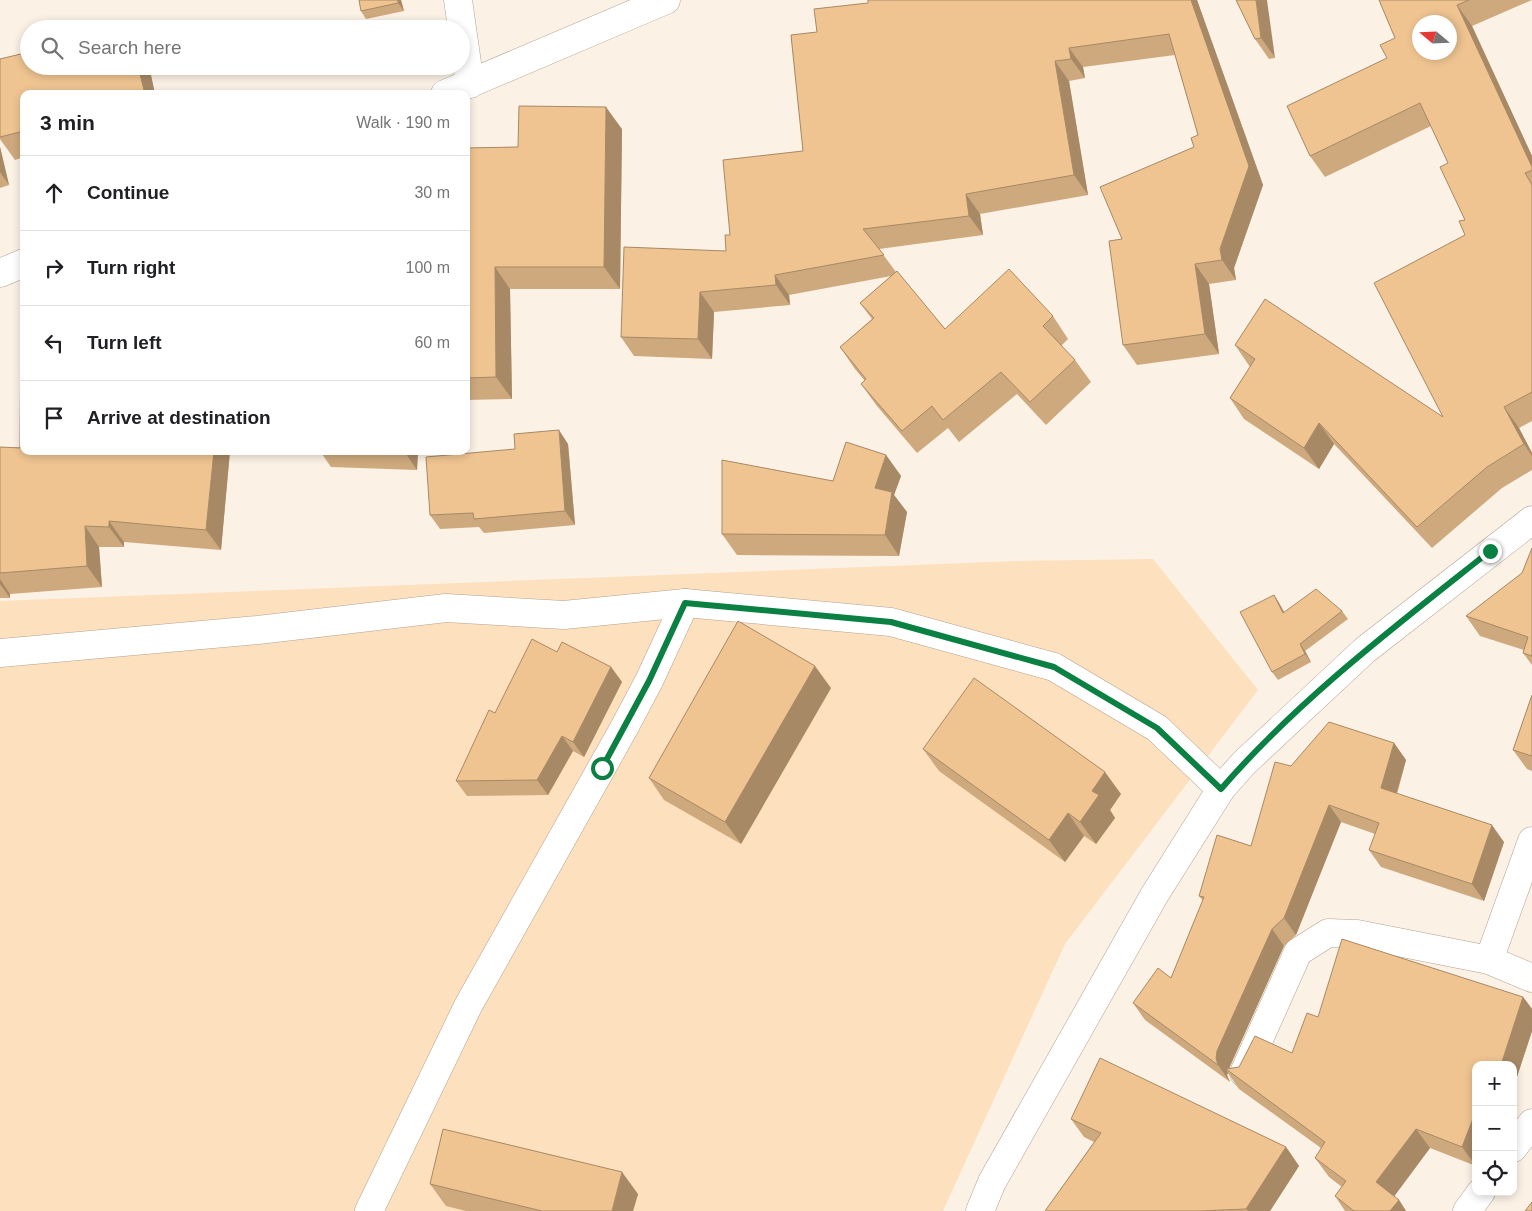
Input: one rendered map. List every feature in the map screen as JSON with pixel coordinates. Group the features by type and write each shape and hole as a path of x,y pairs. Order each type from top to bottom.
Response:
{"street":[{"path":"458,0 461,20"},
{"path":"455,90 666,0"},
{"path":"469,75 470,84"},
{"path":"0,272 20,264"},
{"path":"980,1211 992,1182 1131,935 1221,789 1244,763 1364,650 1532,520"},
{"path":"0,653 258,630 446,608 564,615 685,603 891,622 1054,667 1157,728 1221,789"},
{"path":"369,1211 468,1006 624,728 649,681 685,603"},
{"path":"1489,960 1532,841"},
{"path":"1244,1074 1298,952 1328,933 1357,934 1489,960 1532,978"},
{"path":"1517,1143 1532,1123"},
{"path":"1467,1211 1478,1196"}],"shaded area":[{"path":"1153,559 1258,690 1065,944 943,1211 0,1211 0,601 1017,561"}],"building":[{"path":"359,0 398,0 398,3 361,11"},
{"path":"868,0 1191,0 1249,166 1220,249 1222,260 1195,264 1205,334 1123,345 1109,241 1122,239 1100,187 1194,147 1191,138 1198,135 1169,34 1069,48 1071,59 1055,61 1074,175 966,194 969,216 863,229 884,255 775,275 776,285 700,292 698,339 621,337 624,247 726,251 725,235 730,235 723,160 803,151 791,35 817,32 814,9 868,3"},
{"path":"1236,0 1256,0 1261,38 1255,39"},
{"path":"1379,0 1469,0 1457,5 1532,167 1532,170 1525,173 1532,185 1532,392 1504,407 1524,444 1487,467 1417,527 1319,423 1304,448 1230,398 1255,359 1235,345 1265,299 1443,417 1374,283 1465,235 1459,221 1465,220 1440,167 1448,163 1420,103 1310,156 1287,106 1387,58 1380,45 1395,38"},
{"path":"20,54 20,75 140,75 144,90 20,90 20,132 0,137 0,59"},
{"path":"519,106 606,107 604,267 495,267 496,377 470,378 470,148 518,147"},
{"path":"1009,269 1053,316 1043,326 1075,360 1030,402 1001,372 943,420 932,406 902,431 861,384 866,379 840,347 874,318 860,303 897,271 945,329"},
{"path":"559,430 565,511 474,519 473,513 430,515 426,457 470,455 470,453 515,449 514,434"},
{"path":"846,442 886,455 875,488 892,492 885,535 722,534 722,460 833,481"},
{"path":"0,447 20,448 20,455 214,455 206,530 109,521 109,527 85,526 87,566 0,573"},
{"path":"1532,548 1532,656 1523,653 1528,637 1466,616 1522,573"},
{"path":"1316,589 1342,611 1300,644 1305,654 1272,672 1240,612 1274,595 1283,613"},
{"path":"738,621 815,666 725,822 649,778"},
{"path":"532,639 557,652 562,642 611,667 573,742 562,736 537,780 456,781 489,710 495,713"},
{"path":"974,678 1105,772 1092,791 1099,795 1080,822 1068,813 1049,840 923,749"},
{"path":"1532,695 1532,756 1513,750"},
{"path":"1329,722 1394,743 1381,788 1492,825 1472,884 1369,850 1379,823 1329,805 1284,918 1272,929 1217,1051 1218,1065 1133,1003 1158,968 1171,978 1204,897 1199,896 1217,835 1251,846 1275,762 1291,766"},
{"path":"1342,939 1523,997 1502,1061 1472,1061 1472,1121 1462,1147 1416,1129 1376,1182 1399,1200 1390,1211 1354,1211 1335,1196 1346,1181 1315,1158 1325,1142 1226,1069 1239,1067 1255,1036 1292,1053 1307,1013 1318,1017"},
{"path":"1100,1058 1286,1147 1246,1209 1199,1211 1045,1211 1101,1133 1071,1119"},
{"path":"443,1129 622,1172 612,1211 542,1211 430,1184"},
{"path":"1532,1202 1532,1211 1525,1211"}],"route":[{"path":"602,768 649,681 685,603 891,622 1054,667 1157,728 1221,789 1244,763 1364,650 1490,551"}]}
